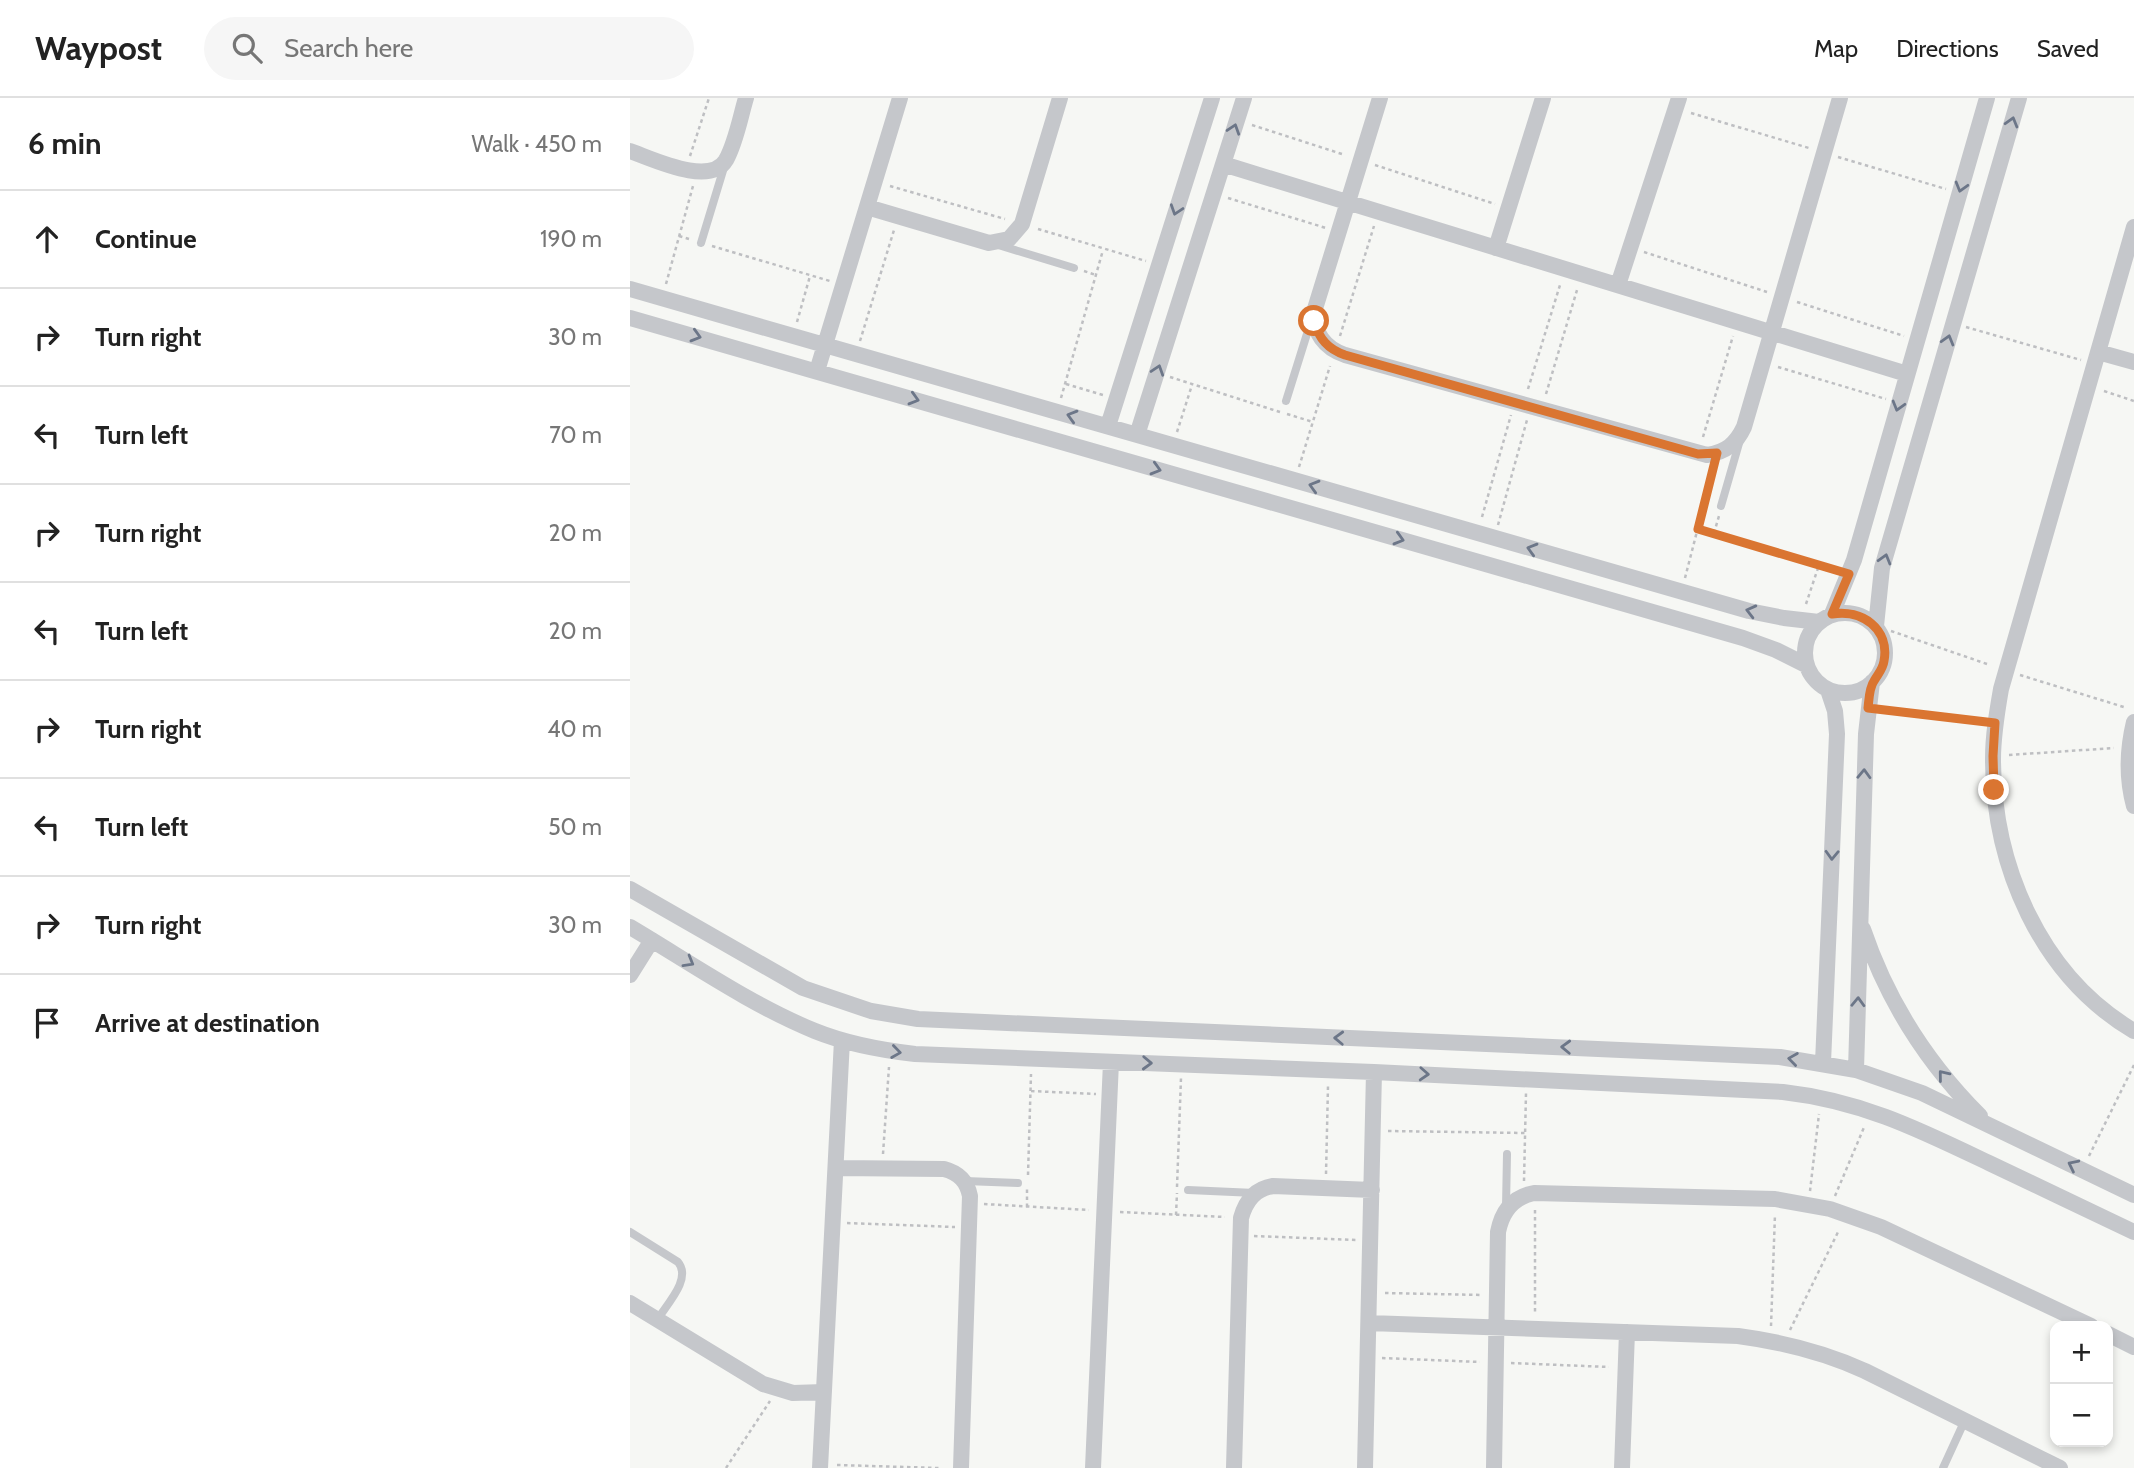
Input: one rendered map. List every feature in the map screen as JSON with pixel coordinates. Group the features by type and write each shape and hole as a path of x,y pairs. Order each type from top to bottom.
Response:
{"street":[{"path":"630,152 691,171 714,171 727,158 746,98"},
{"path":"817,372 900,98"},
{"path":"867,207 989,243 1009,239 1019,230 1060,98"},
{"path":"1108,426 1212,98"},
{"path":"1137,435 1244,98"},
{"path":"1380,98 1314,312 1321,339 1335,352 1698,454 1717,453 1734,444 1744,427 1840,98"},
{"path":"1496,248 1543,98"},
{"path":"1618,285 1679,98"},
{"path":"630,289 1758,613 1801,620 1826,618 1842,612 1860,615 1875,626 1884,642 1885,650 1882,668 1872,682 1851,693 1828,690 1815,680 1804,656 1807,637 1826,618 1849,574 1987,98"},
{"path":"1875,626 1882,568 2019,98"},
{"path":"1223,164 1907,374"},
{"path":"2134,227 2001,690 1993,756 1997,812 2006,856 2031,919 2054,957 2090,1000 2134,1031"},
{"path":"630,318 1743,638 1806,665"},
{"path":"2096,358 2134,362"},
{"path":"1856,1070 1868,708 1872,682"},
{"path":"1823,1063 1837,723 1828,690"},
{"path":"2134,722 2128,747 2129,785 2134,806"},
{"path":"630,889 803,988 848,1005 906,1018 1780,1057 1823,1063 1856,1070 1922,1093 2134,1195"},
{"path":"1860,919 1882,977 1911,1031 1947,1080 1989,1125"},
{"path":"630,927 792,1020 842,1040 890,1051 1526,1079 1783,1092 1821,1097 1872,1110 1911,1125 2134,1232"},
{"path":"630,975 652,940"},
{"path":"820,1466 842,1040"},
{"path":"1093,1468 1111,1062"},
{"path":"1365,1468 1374,1072"},
{"path":"836,1168 944,1169 959,1175 968,1188 970,1204 961,1468"},
{"path":"1234,1468 1241,1218 1244,1208 1255,1193 1273,1186 1371,1190"},
{"path":"1494,1468 1498,1232 1506,1210 1529,1194 1775,1199 1809,1204 1881,1227 2080,1321"},
{"path":"630,1303 764,1384 793,1393 824,1392"},
{"path":"1369,1323 1738,1336 1777,1341 1839,1359 1965,1420 2043,1464 2060,1468"},
{"path":"1622,1468 1627,1332"},
{"path":"2113,1336 2134,1347"}],"lane":[{"path":"701,243 727,158"},
{"path":"989,243 1074,268"},
{"path":"1286,401 1314,312"},
{"path":"1721,506 1744,427"},
{"path":"1506,1210 1507,1154"},
{"path":"965,1181 1018,1183"},
{"path":"1188,1190 1255,1193"},
{"path":"630,1232 678,1262 683,1269 683,1277 657,1320"},
{"path":"1943,1468 1965,1420"}],"path":[{"path":"663,298 709,98"},
{"path":"1214,194 1339,232"},
{"path":"856,354 898,216"},
{"path":"679,236 843,285"},
{"path":"1058,412 1103,248"},
{"path":"1495,538 1564,269"},
{"path":"793,335 810,275"},
{"path":"1478,533 1582,275"},
{"path":"1698,454 1738,322"},
{"path":"1953,324 2096,358"},
{"path":"1763,362 1899,403"},
{"path":"1157,373 1313,422"},
{"path":"1065,384 1116,399"},
{"path":"1172,445 1193,384"},
{"path":"2088,386 2134,401"},
{"path":"1681,591 1717,453"},
{"path":"1714,533 1721,506"},
{"path":"1698,529 1849,574"},
{"path":"1801,620 1819,565"},
{"path":"1868,708 1995,723"},
{"path":"1993,756 2128,747"},
{"path":"882,1168 890,1051"},
{"path":"1027,1207 1032,1059"},
{"path":"1176,1214 1181,1064"},
{"path":"2082,1170 2134,1065"},
{"path":"1325,1188 1329,1070"},
{"path":"1526,1079 1525,1133 1535,1328"},
{"path":"1031,1091 1110,1095"},
{"path":"1809,1204 1821,1097"},
{"path":"1829,1209 1872,1110"},
{"path":"1373,1130 1525,1133"},
{"path":"1775,1199 1777,1341"},
{"path":"970,1204 1241,1218"},
{"path":"1777,1341 1847,1214"},
{"path":"833,1222 969,1227"},
{"path":"1241,1236 1371,1240"},
{"path":"1369,1292 1497,1295"},
{"path":"1368,1358 1626,1368"},
{"path":"726,1468 778,1390"},
{"path":"820,1466 939,1468"}],"route":[{"path":"1314,321 1321,339 1335,352 1698,454 1717,453 1698,529 1849,574 1832,614 1842,612 1860,615 1875,626 1884,642 1885,659 1878,676 1872,682 1868,708 1995,723 1994,790"}]}
